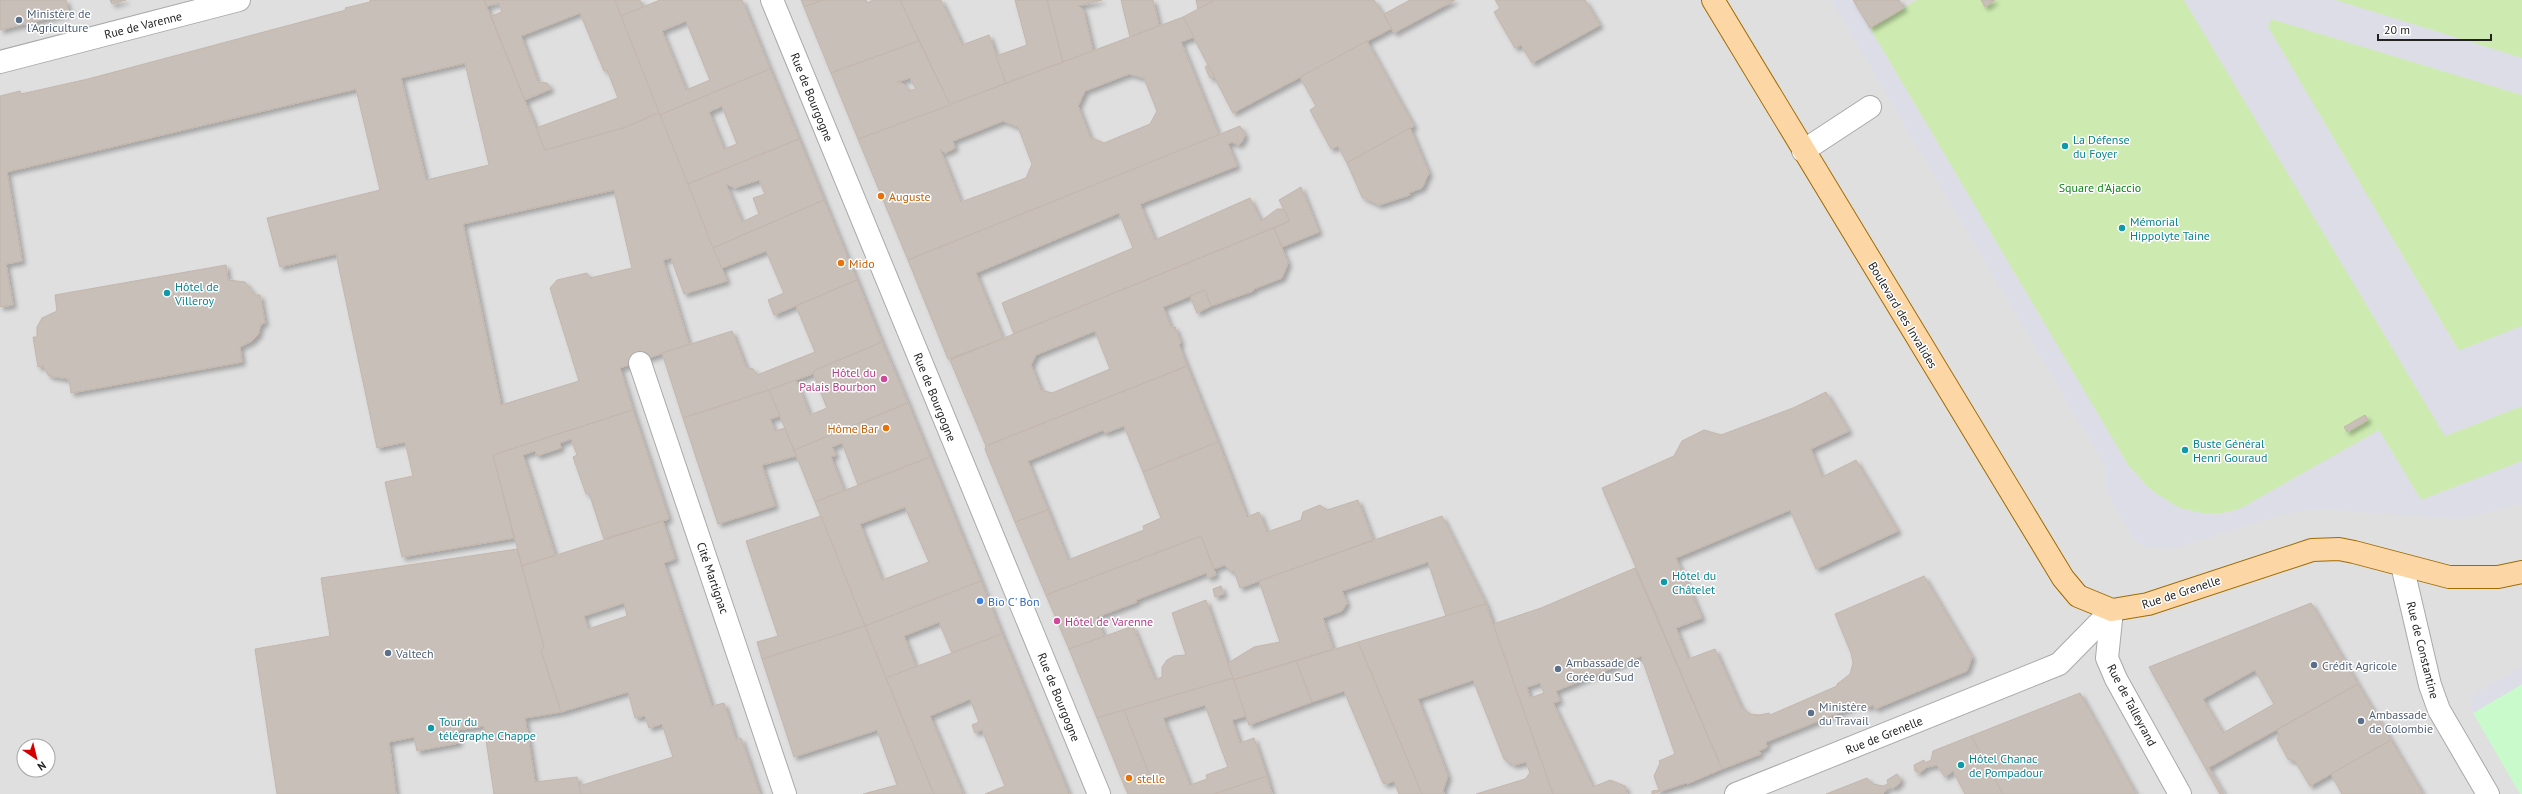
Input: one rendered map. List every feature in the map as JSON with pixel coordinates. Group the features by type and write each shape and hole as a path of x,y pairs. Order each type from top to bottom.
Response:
{"main road":[{"name":"Boulevard des Invalides","path":"1713,0 1803,151 2063,578 2078,596 2112,610"},
{"name":"Rue de Grenelle","path":"2112,610 2148,604 2312,550 2339,549 2449,577 2498,577 2522,572"}],"street":[{"name":"Rue de Bourgogne","path":"772,0 1099,794"},
{"name":"Rue de Varenne","path":"0,62 226,2"},
{"path":"1803,151 1870,108"},
{"name":"Cité Martignac","path":"640,363 785,794"},
{"name":"Rue de Constantine","path":"2402,565 2430,685 2439,710 2488,794"},
{"name":"Rue de Grenelle","path":"1736,794 2047,670 2059,664 2112,610"},
{"name":"Rue de Talleyrand","path":"2112,610 2107,658 2116,679 2180,794"}],"shaded area":[{"path":"0,0 2522,0 2522,794 0,794"},
{"path":"1831,0 1853,0 2128,465 2151,490 2179,508 2213,515 2225,514 2241,508 2379,430 2421,500 2522,461 2522,504 2459,519 2317,509 2284,514 2172,549 2147,547 2134,540 2106,491 2105,466"},
{"path":"2184,0 2335,0 2522,58 2522,95 2271,19 2268,27 2458,351 2522,326 2522,406 2445,436"},
{"path":"2522,666 2522,684 2473,713 2470,706 2472,698 2481,690"}],"green space":[{"name":"Square d'Ajaccio","path":"1917,0 2184,0 2445,436 2522,406 2522,461 2421,500 2241,508 2224,513 2208,514 2192,512 2178,507 2151,490 2128,465 1870,28"},
{"path":"2335,0 2522,0 2522,58"},
{"path":"2271,19 2522,95 2522,326 2459,351 2268,27"},
{"path":"2522,684 2522,794 2520,794 2473,713"}],"building":[{"name":"Ministère de l'Agriculture","path":"0,0 66,0 69,13 0,30"},
{"path":"110,0 126,0 112,4"},
{"path":"370,0 484,0 545,150 626,127 660,112 727,281 684,294 671,258 663,260 689,344 620,368 633,410 493,455 514,538 402,557 385,482 413,476 405,442 377,448 336,254 280,267 267,218 380,190 356,89 7,172 22,261 6,264 13,305 0,307 0,96 20,91 21,94 88,79 346,10 345,8 370,2","holes":["465,63 489,165 426,180 401,78","614,190 632,268 590,278 587,273 557,280 550,288 579,381 501,405 463,224"]},
{"path":"484,0 615,0 660,112 626,127 545,150 536,128 618,98 607,70 604,71 580,13 521,36 538,82 547,83 551,89 525,100 491,16 502,12 499,3 487,6"},
{"path":"615,0 640,0 643,7 621,16"},
{"path":"660,0 742,0 770,69 660,115 621,16","holes":["686,21 710,80 686,90 662,31"]},
{"path":"801,0 823,0 804,7"},
{"path":"823,0 866,0 867,3 873,0 900,0 919,41 831,73 804,7"},
{"path":"900,0 941,0 962,45 989,35 1006,83 950,105"},
{"path":"1015,0 1047,0 1063,62 1006,83 996,56 1027,45"},
{"path":"1047,0 1102,0 1078,6 1083,9 1093,51 1063,62"},
{"path":"1121,0 1153,0 1159,26 1130,37"},
{"path":"1196,0 1215,0 1198,9"},
{"path":"1215,0 1374,0 1392,28 1233,113 1183,17"},
{"path":"1410,0 1455,0 1394,33 1384,14"},
{"path":"1495,0 1585,0 1600,25 1532,63 1521,45 1515,48 1494,12 1500,8"},
{"path":"1853,0 1899,0 1904,8 1870,28"},
{"path":"1981,0 1995,0 1985,7"},
{"path":"1183,17 1194,37 1181,42 1219,135 908,260 858,139","holes":["1129,74 1144,78 1157,111 1150,124 1104,143 1090,137 1078,106 1085,91","1003,121 1018,127 1032,164 1026,178 961,202 940,149 945,153 955,148 953,141"]},
{"path":"919,41 950,105 858,139 831,73","holes":["910,78 916,89 909,91 904,84 897,82"]},
{"path":"1367,41 1414,126 1347,163 1338,146 1331,149 1310,110 1316,106 1300,77"},
{"path":"1208,65 1215,77 1210,78 1205,67"},
{"path":"770,69 799,139 688,184 660,115","holes":["722,106 737,144 724,149 709,112"]},
{"path":"1240,126 1245,135 1242,142 1238,145 1232,142 1228,144 1237,166 1140,204 1155,240 1250,198 1261,221 1277,209 1284,209 1290,221 1014,334 1002,303 1133,248 1119,213 976,273 1003,339 948,359 908,260"},
{"path":"1410,128 1429,173 1422,188 1409,193 1410,195 1379,205 1362,197 1347,163"},
{"path":"799,139 824,200 713,248 688,184","holes":["759,180 765,194 753,198 759,214 742,222 726,184 735,188"]},
{"path":"1301,187 1319,232 1282,247 1274,228 1290,221 1279,200"},
{"path":"824,200 857,280 774,315 768,300 784,293 766,251 722,268 713,248"},
{"path":"1274,228 1288,263 1282,278 1254,289 1253,291 1211,306 1205,290 1163,307 1171,327 1175,327 1181,343 1179,345 1187,366 986,446 950,360","holes":["1095,331 1110,369 1052,393 1041,390 1031,365 1036,355"]},
{"path":"226,265 228,280 245,282 255,295 260,295 265,323 261,324 258,335 252,341 240,347 242,362 71,393 69,379 49,376 43,366 38,367 33,337 37,337 37,327 42,318 57,311 55,295"},
{"path":"857,280 882,342 815,370 815,373 769,390 683,418 662,353 732,331 746,367 753,369 757,375 815,352 796,306"},
{"path":"1205,290 1211,306 1197,313 1190,296"},
{"path":"882,342 908,403 794,450 769,390 796,380 810,415 827,408 813,373 815,370"},
{"path":"1187,366 1218,442 1143,472 1124,426 1105,433 1103,430 1028,461 1048,510 1015,522 985,449 986,446"},
{"path":"769,390 780,416 770,419 775,431 785,428 796,456 762,465 775,506 718,524 683,418"},
{"name":"Hôtel du Châtelet","path":"1826,392 1849,431 1811,449 1822,477 1856,460 1898,531 1816,569 1790,510 1676,558 1702,618 1676,628 1688,659 1715,649 1741,707 1750,714 1760,715 1769,713 1770,715 1837,686 1837,684 1850,674 1853,663 1851,653 1835,614 1924,576 1972,657 1967,671 1875,709 1873,705 1866,708 1863,703 1766,742 1767,747 1759,751 1761,754 1722,769 1602,488 1674,456 1682,441 1704,430 1721,435 1793,408"},
{"path":"908,403 930,457 858,485 842,443 832,447 836,455 831,457 844,491 815,502 794,450"},
{"path":"633,410 669,519 604,539 589,493 586,494 573,457 577,455 571,439 560,443 561,448 537,456 535,451 523,455 555,555 522,566 493,455"},
{"path":"2365,415 2368,420 2347,432 2344,427"},
{"path":"1218,442 1247,517 1259,512 1267,532 1301,520 1303,512 1320,505 1327,510 1358,500 1373,540 1240,588 1234,571 1230,571 1225,565 1214,569 1201,536 1046,595 1015,522 1048,510 1068,560 1144,530 1143,526 1161,518 1143,472"},
{"path":"930,457 981,581 865,626 815,502","holes":["905,507 929,562 882,580 860,524"]},
{"path":"821,516 865,626 762,659 757,642 778,636 746,541"},
{"path":"1442,516 1486,604 1446,616 1428,562 1342,591 1347,603 1342,611 1323,618 1333,649 1233,680 1228,663 1254,647 1280,642 1259,581"},
{"path":"663,521 675,559 664,563 712,706 724,703 736,740 741,738 760,794 581,794 579,786 673,757 662,724 649,728 645,716 635,718 628,692 561,712 541,651 544,647 522,566","holes":["624,603 627,616 588,629 584,616"]},
{"path":"1201,536 1216,575 1208,578 1206,573 1097,617 1104,637 1069,649 1046,595"},
{"path":"517,549 544,647 541,651 561,712 525,718 535,782 577,777 581,794 494,794 484,726 457,730 459,743 417,751 414,737 389,742 396,794 277,794 255,649 330,636 321,578"},
{"name":"Ambassade de Corée du Sud","path":"1635,568 1722,769 1687,784 1686,783 1652,794 1652,791 1659,790 1654,776 1660,763 1659,761 1675,754 1641,656 1556,691 1560,701 1553,703 1593,787 1610,780 1625,786 1627,794 1553,794 1493,624 1541,608","holes":["1540,683 1544,693 1530,698 1527,687"]},
{"path":"981,581 1002,634 952,653 939,622 904,636 916,667 886,678 865,626"},
{"path":"1221,586 1224,594 1215,597 1213,589"},
{"path":"1206,600 1233,678 1097,718 1069,649 1133,626 1155,680 1162,677 1162,667 1167,660 1174,656 1186,655 1172,613"},
{"path":"2311,603 2358,684 2206,769 2149,667","holes":["2255,670 2274,704 2223,733 2203,699"]},
{"path":"1486,604 1553,794 1476,794 1525,779 1530,773 1526,762 1514,765 1504,759 1473,680 1418,699 1448,776 1443,790 1444,794 1422,794 1358,642"},
{"path":"865,626 934,794 863,794 897,785 877,730 794,757 762,659"},
{"path":"1002,634 1069,794 985,794 1005,786 982,730 975,733 972,725 979,722 970,699 930,716 963,794 934,794 886,678"},
{"path":"1358,642 1422,794 1399,794 1394,781 1387,784 1383,783 1344,691 1312,702 1296,661"},
{"path":"1296,661 1312,702 1249,725 1233,680"},
{"path":"1233,678 1246,716 1232,720 1240,743 1254,738 1267,776 1214,794 1128,794 1124,785 1149,774 1124,710","holes":["1205,705 1228,767 1206,775 1207,779 1190,785 1163,718"]},
{"path":"2358,684 2391,740 2310,786 2295,761 2288,759 2277,739 2279,734 2277,730"},
{"path":"2080,693 2136,794 2003,794 1971,736"},
{"path":"1124,710 1149,774 1124,785 1097,718"},
{"name":"Hôtel Chanac de Pompadour","path":"1971,736 2003,794 1965,794 1953,771 1945,777 1937,765 1927,767 1919,773 1915,771 1914,765 1924,760 1925,763 1931,760 1933,751"},
{"path":"2391,740 2423,794 2342,794 2331,774"},
{"path":"2209,768 2224,794 2220,794 2206,769"},
{"path":"1897,774 1901,779 1899,784 1893,788 1889,786 1883,794 1826,794 1867,778 1873,784 1883,786 1888,784 1887,780"},
{"path":"1267,776 1272,794 1214,794"}],"place":[{"name":"Ministère de l'Agriculture","path":"19,20"},
{"name":"La Défense du Foyer","path":"2065,146"},
{"name":"Auguste","path":"881,196"},
{"name":"Mémorial Hippolyte Taine","path":"2122,228"},
{"name":"Mido","path":"841,263"},
{"name":"Hôtel de Villeroy","path":"167,293"},
{"name":"Hôtel du Palais Bourbon","path":"884,379"},
{"name":"Hôme Bar","path":"886,428"},
{"name":"Buste Général Henri Gouraud","path":"2185,450"},
{"name":"Hôtel du Châtelet","path":"1664,582"},
{"name":"Bio C' Bon","path":"980,601"},
{"name":"Hôtel de Varenne","path":"1057,621"},
{"name":"Valtech","path":"388,653"},
{"name":"Crédit Agricole","path":"2314,665"},
{"name":"Ambassade de Corée du Sud","path":"1558,669"},
{"name":"Ministère du Travail","path":"1811,713"},
{"name":"Ambassade de Colombie","path":"2361,721"},
{"name":"Tour du télégraphe Chappe","path":"431,728"},
{"name":"Hôtel Chanac de Pompadour","path":"1961,765"},
{"name":"stelle","path":"1129,778"}]}
